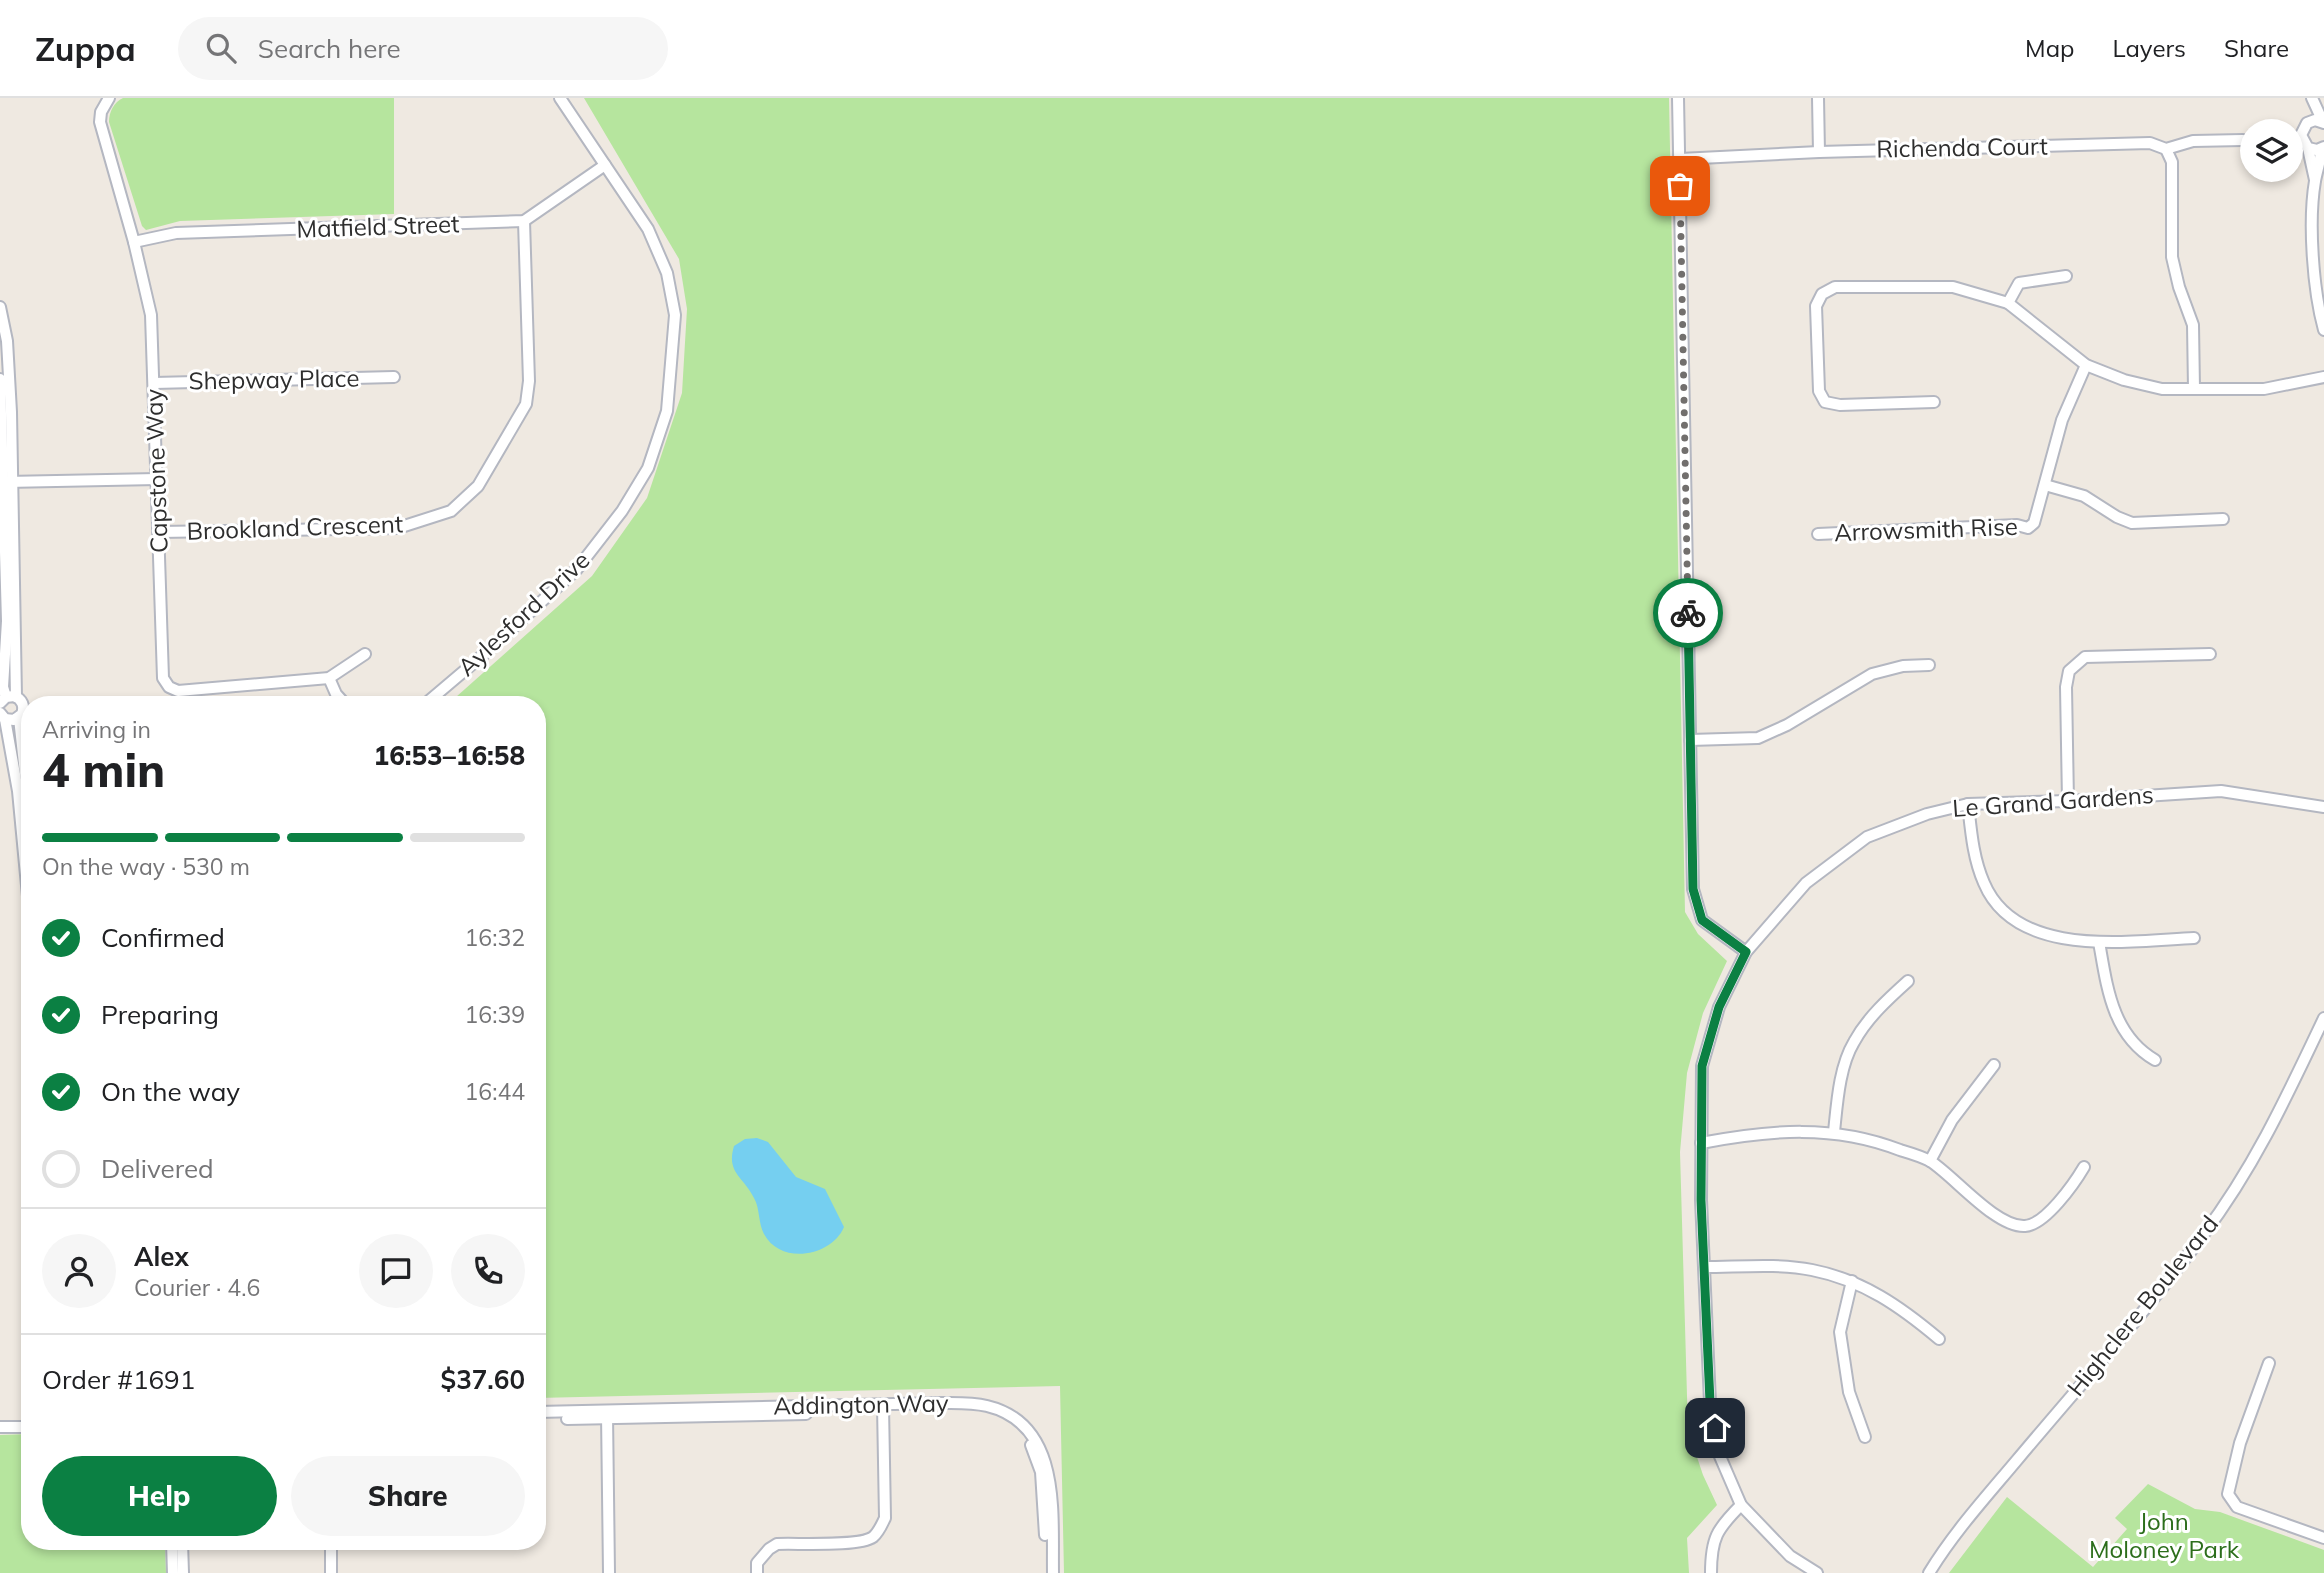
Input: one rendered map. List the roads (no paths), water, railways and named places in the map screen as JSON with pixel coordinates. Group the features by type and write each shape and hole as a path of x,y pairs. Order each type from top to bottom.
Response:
{"street":[{"name":"Aylesford Drive","path":"435,696 577,569 622,511 648,468 667,411 675,315 667,273 648,229 560,98"},
{"path":"1678,98 1693,889 1702,920 1746,952"},
{"path":"1818,98 1819,152"},
{"path":"2311,98 2323,122"},
{"path":"2311,98 2307,123 2301,135 2308,148 2315,180 2319,252 2316,292 2324,330"},
{"name":"Capstone Way","path":"108,99 101,112 100,122 134,242 151,315 163,678 169,687 177,691 329,678 365,654"},
{"path":"2307,123 2315,120 2323,122"},
{"name":"Richenda Court","path":"1680,159 1819,152 2150,144 2166,149 2193,141 2240,140"},
{"path":"2308,148 2323,148 2315,180"},
{"path":"2166,149 2172,162 2172,257 2179,287 2193,325 2194,389"},
{"path":"524,221 605,165"},
{"name":"Matfield Street","path":"134,242 176,233 524,221"},
{"name":"Brookland Crescent","path":"159,532 398,528 451,511 478,486 526,404 529,381 524,221"},
{"path":"2008,303 2019,283 2066,276"},
{"path":"1934,402 1840,405 1825,402 1819,391 1816,306 1822,293 1835,287 1952,287 2008,303 2087,365 2124,380 2162,389 2264,389 2324,377"},
{"path":"0,307 9,365 7,699"},
{"name":"Arrowsmith Rise","path":"1818,534 2017,525 2028,528 2034,523 2062,420 2087,365"},
{"name":"Shepway Place","path":"154,383 394,377"},
{"path":"0,379 8,482"},
{"path":"8,482 157,479"},
{"path":"2045,485 2084,496 2117,517 2132,523 2223,519"},
{"path":"2068,801 2066,687 2069,671 2085,657 2210,654"},
{"path":"1690,740 1758,738 1787,725 1872,674 1903,666 1929,665"},
{"path":"329,678 338,696"},
{"path":"1,715 12,720 19,718"},
{"path":"1,715 18,791 21,822"},
{"path":"21,715 21,736"},
{"name":"Le Grand Gardens","path":"1817,1573 1790,1556 1741,1505 1719,1454 1710,1402 1701,1143 1702,1066 1719,1007 1746,952 1806,883 1867,837 1927,814 1968,804 2068,801 2221,791 2324,807"},
{"path":"1968,804 1972,844 1984,885 2007,916 2029,929 2061,939 2099,942 2194,938"},
{"path":"2099,942 2107,988 2117,1018 2131,1041 2155,1060"},
{"path":"1834,1132 1838,1091 1853,1042 1882,1004 1908,981"},
{"name":"Highclere Boulevard","path":"1929,1573 1970,1516 2149,1302 2221,1211 2276,1120 2324,1018"},
{"path":"1930,1161 1952,1120 1994,1065"},
{"path":"1701,1143 1782,1131 1834,1132 1886,1144 1930,1161 1972,1198 2014,1225 2022,1226 2037,1223 2076,1181 2084,1167"},
{"path":"1704,1268 1763,1267 1811,1270 1852,1281 1901,1308 1939,1339"},
{"path":"1852,1281 1840,1332 1849,1392 1866,1437"},
{"path":"2269,1363 2241,1443 2228,1494 2237,1507 2324,1538"},
{"name":"Addington Way","path":"546,1419 607,1415 883,1409 971,1403 987,1406 1014,1417 1028,1430 1037,1441 1048,1466 1053,1573"},
{"path":"758,1573 757,1563 777,1544 856,1543 872,1538 879,1530 885,1518 883,1409"},
{"name":"Addington Way","path":"883,1409 984,1412 1003,1419 1020,1431 1035,1452 1041,1472 1046,1573"},
{"name":"Addington Way","path":"546,1412 607,1415"},
{"path":"607,1415 609,1573"},
{"path":"0,1427 21,1427"},
{"path":"1711,1573 1714,1537 1723,1523 1741,1505"},
{"path":"172,1550 173,1573"},
{"path":"182,1550 183,1573"},
{"path":"331,1550 331,1573"}],"water":[{"path":"757,1138 768,1142 796,1177 825,1189 844,1227 829,1245 806,1253 794,1253 772,1244 764,1234 756,1202 732,1162 734,1146 745,1139"}],"park label":[{"name":"John Moloney Park","path":"2164,1536"}]}
